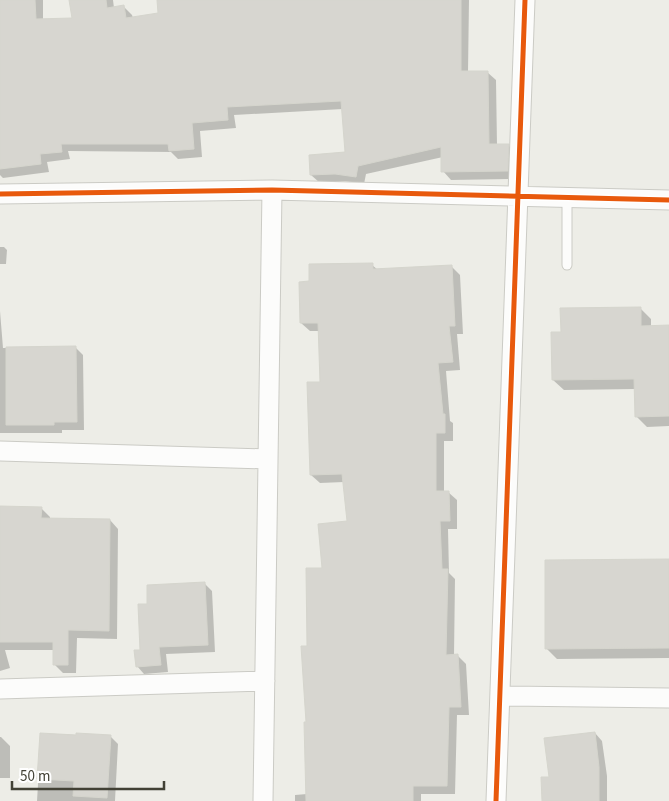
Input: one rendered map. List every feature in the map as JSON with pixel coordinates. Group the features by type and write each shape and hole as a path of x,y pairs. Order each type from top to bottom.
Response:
{"street":[{"path":"496,801 525,0"},
{"path":"263,801 272,190"},
{"path":"0,194 272,190 669,200"},
{"path":"0,451 268,459"},
{"path":"0,689 265,681"},
{"path":"500,696 669,698"}],"lane":[{"path":"567,265 568,197"}],"building":[{"path":"0,0 35,0 36,19 72,18 69,0 106,0 107,8 124,5 126,18 158,13 157,0 461,0 461,71 488,71 489,144 509,144 508,171 441,172 441,147 358,166 356,177 335,174 310,175 309,155 345,152 341,101 227,107 228,120 192,123 194,149 169,151 168,144 61,144 62,152 40,154 41,164 0,169"},
{"path":"373,263 373,269 452,265 455,326 449,326 453,362 438,363 443,414 445,414 445,433 436,433 436,491 449,491 450,521 440,521 442,569 448,569 446,655 458,654 461,707 449,707 447,786 413,786 413,801 306,801 304,722 306,722 301,646 307,646 306,568 322,568 318,524 347,521 342,474 310,475 307,382 320,382 318,323 300,323 299,282 309,281 309,264"},
{"path":"641,307 641,326 669,325 669,416 635,417 634,379 552,380 551,332 561,332 560,308"},
{"path":"76,346 77,422 54,422 54,425 6,425 6,347"},
{"path":"0,506 42,507 41,518 110,519 109,631 68,630 68,665 53,665 53,642 0,642"},
{"path":"669,559 669,648 545,649 545,560"},
{"path":"205,582 208,645 159,647 161,665 136,667 134,650 140,650 138,604 147,604 147,585"},
{"path":"595,732 599,767 599,801 542,801 541,777 549,777 544,738"},
{"path":"40,733 111,735 107,798 73,796 74,781 37,779"}],"cycle path":[{"path":"496,801 525,0"},
{"path":"0,194 272,190 669,200"}]}
